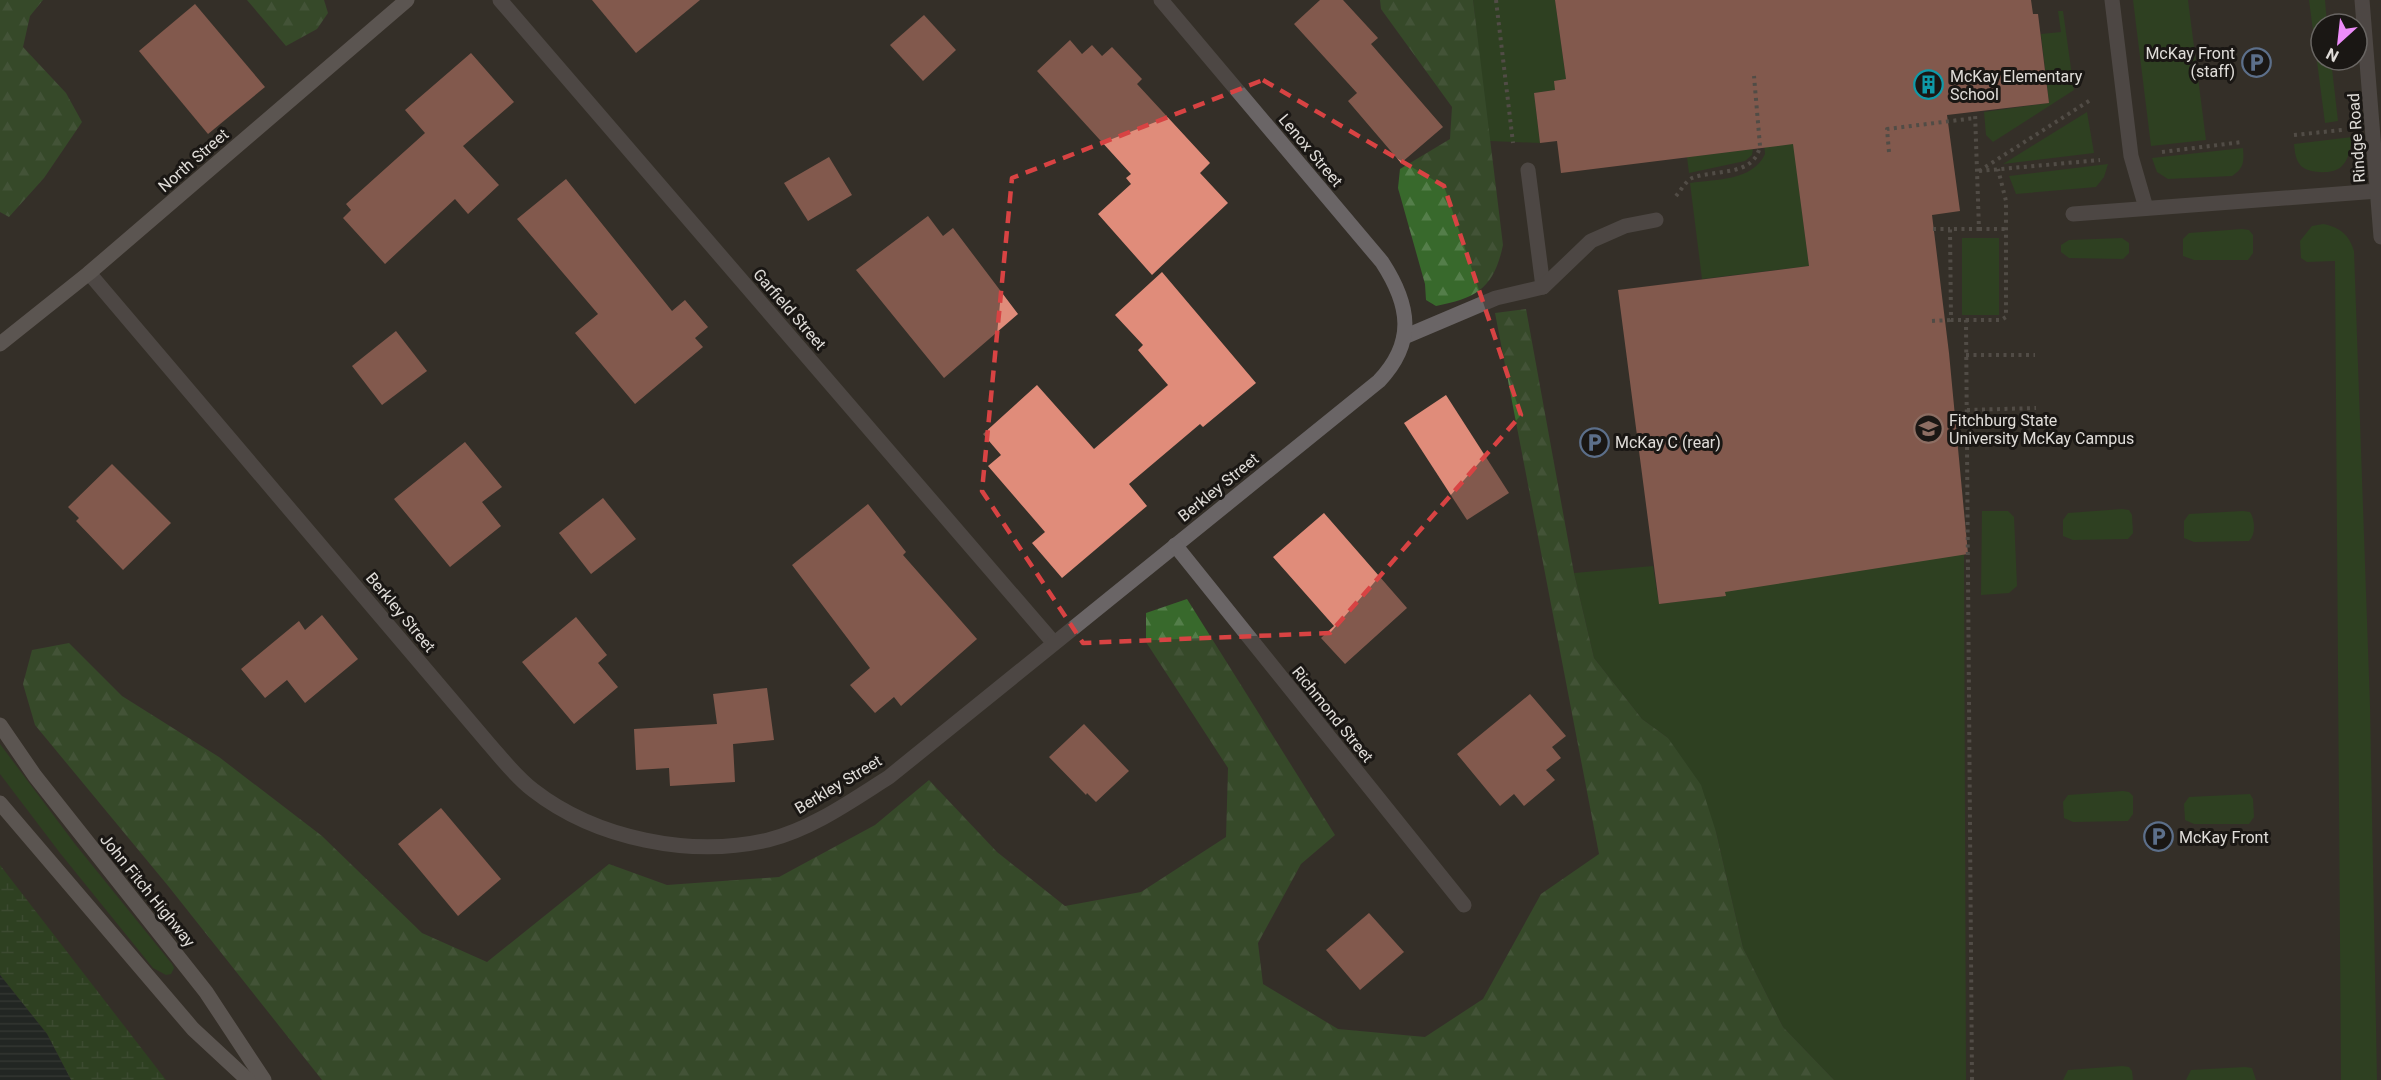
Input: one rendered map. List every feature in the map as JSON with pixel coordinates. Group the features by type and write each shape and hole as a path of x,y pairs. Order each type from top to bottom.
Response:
{"main road":[{"name":"North Street","path":"0,344 89,273 407,0"},
{"name":"John Fitch Highway","path":"0,725 35,776 206,992 264,1080"},
{"path":"0,803 193,1029 248,1080"}],"street":[{"name":"Garfield Street","path":"500,0 1053,642"},
{"name":"Lenox Street","path":"1161,0 1382,262 1401,300 1404,337"},
{"path":"2112,0 2132,161 2146,208"},
{"name":"Rindge Road","path":"2362,0 2381,237"},
{"path":"1528,170 1543,287"},
{"path":"2073,214 2378,191"},
{"path":"1404,337 1496,298 1543,287 1592,241 1625,226 1656,220"},
{"name":"Berkley Street","path":"89,273 515,774 550,802 588,821 638,838 705,846 769,840 794,831 821,819 889,777 1053,642 1379,381 1396,362 1402,350 1404,337"},
{"name":"Richmond Street","path":"1175,545 1464,905"}],"path":[{"path":"1496,0 1512,142 1528,170"},
{"path":"1656,220 1690,179 1742,168 1752,163 1758,156 1760,146 1754,76"},
{"path":"1979,171 2122,80"},
{"path":"1889,152 1887,129 1975,115 1979,171 1979,229"},
{"path":"2294,135 2345,129"},
{"path":"2153,153 2242,142"},
{"path":"1979,171 2108,159"},
{"path":"1932,321 2001,321 2006,317 2006,201 1998,169"},
{"path":"1933,229 2006,229"},
{"path":"1950,229 1951,320"},
{"path":"1966,320 1972,1080"},
{"path":"1966,355 2035,356"},
{"path":"1967,410 2036,408"}],"highlighted area":[{"path":"1263,80 1444,186 1521,415 1330,633 1083,643 982,491 1012,178"}],"green space":[{"path":"0,0 43,0 30,16 23,47 66,93 82,122 44,178 9,217 0,212"},
{"path":"247,0 324,0 328,13 317,29 286,46"},
{"path":"1380,0 1473,0 1503,245 1494,272 1482,289 1473,295 1436,306 1426,300 1425,284 1398,188 1400,169 1450,139 1452,107 1381,9"},
{"path":"1473,0 1555,0 1566,79 1555,81 1555,90 1534,93 1540,143 1489,141"},
{"path":"2133,0 2188,0 2206,140 2151,146"},
{"path":"2309,0 2325,0 2326,12 2311,12"},
{"path":"2058,11 2063,11 2074,90 1993,142 1986,135 1984,112 2049,103 2041,34 2061,32"},
{"path":"2318,72 2332,72 2338,121 2325,123"},
{"path":"1758,75 1882,153 1796,164 1809,266 1702,279 1690,183 1743,174 1759,163 1765,154"},
{"path":"2087,112 2094,153 2003,164"},
{"path":"2352,137 2348,157 2337,170 2320,172 2309,170 2301,166 2296,158 2294,144"},
{"path":"2243,148 2242,164 2232,176 2168,179 2157,172 2152,158"},
{"path":"1753,149 1752,155 1745,161 1689,173 1687,157"},
{"path":"2108,164 2104,177 2096,187 2016,194 2009,176"},
{"path":"2323,224 2343,232 2354,251 2370,706 2377,1080 2341,1080 2335,261 2307,262 2301,258 2300,241 2312,226"},
{"path":"2249,230 2253,235 2253,253 2248,260 2194,260 2183,256 2183,239 2189,233"},
{"path":"1962,238 1999,238 1999,315 1962,315"},
{"path":"2122,238 2129,243 2129,253 2123,259 2069,258 2061,252 2061,245 2069,240"},
{"path":"1526,309 1574,573 1594,658 1642,719 1668,738 1701,785 1716,832 1743,948 1783,1027 1834,1080 322,1080 169,887 35,725 23,684 32,650 69,643 122,696 219,757 322,836 422,933 487,962 609,864 667,885 779,877 875,825 929,780 997,852 1065,906 1141,892 1226,837 1228,768 1146,642 1146,613 1187,599 1335,835 1301,864 1258,943 1263,984 1338,1029 1425,1037 1483,999 1541,894 1599,854 1495,313"},
{"path":"2129,510 2132,515 2133,533 2128,539 2073,540 2063,536 2063,520 2068,513"},
{"path":"1982,511 2008,511 2014,517 2017,586 2009,593 1981,595"},
{"path":"2250,512 2253,519 2254,531 2249,541 2194,542 2184,538 2184,521 2189,514"},
{"path":"1964,554 1966,1080 1834,1080 1783,1027 1743,948 1716,832 1668,738 1642,719 1594,658 1574,573 1653,566 1659,604 1725,596 1724,577"},
{"path":"0,744 75,844 172,964 174,968 171,974 166,975 153,968 60,853 0,774"},
{"path":"2123,791 2133,796 2133,814 2128,821 2073,822 2064,818 2063,802 2068,795"},
{"path":"2250,794 2253,799 2254,817 2249,824 2194,824 2185,820 2184,804 2189,797"},
{"path":"0,865 166,1080 71,1080 47,1034 0,975"},
{"path":"2129,1067 2133,1080 2063,1080 2068,1070"},
{"path":"2252,1068 2256,1080 2186,1080 2191,1070"}],"shaded area":[{"path":"0,975 47,1034 71,1080 0,1080"}],"building":[{"path":"592,0 700,0 636,53"},
{"path":"1320,0 1343,0 1378,38 1371,44 1443,127 1401,163 1348,101 1357,93 1294,24"},
{"path":"1555,0 2031,0 2033,14 2038,14 2049,103 1947,115 1960,211 1932,215 1949,353 1968,554 1725,592 1726,596 1659,604 1618,290 1809,266 1793,144 1561,173 1557,141 1540,143 1534,93 1555,90 1554,81 1566,79"},
{"path":"195,4 265,87 208,134 139,51"},
{"path":"924,15 956,50 923,81 890,45"},
{"path":"1070,40 1082,54 1092,45 1102,56 1112,47 1142,79 1137,84 1210,163 1200,173 1228,203 1152,275 1098,214 1131,184 1126,178 1131,174 1037,71"},
{"path":"471,53 514,102 463,146 499,185 468,214 455,199 385,264 343,218 351,210 346,204 425,133 405,110"},
{"path":"829,157 852,195 808,221 784,183"},
{"path":"566,179 672,311 685,300 708,327 695,338 703,347 635,404 575,333 598,314 517,219"},
{"path":"928,216 943,236 953,228 1018,314 944,378 856,270"},
{"path":"1162,272 1256,383 1203,427 1200,424 1129,484 1147,506 1062,578 1032,543 1045,532 988,466 1001,455 983,434 1037,385 1094,449 1168,385 1138,350 1143,345 1115,315"},
{"path":"396,331 427,371 382,405 352,366"},
{"path":"1446,395 1509,493 1467,520 1404,423"},
{"path":"465,442 502,487 482,502 501,526 450,567 394,499"},
{"path":"112,464 171,523 123,570 76,521 79,518 68,507"},
{"path":"603,498 636,539 591,574 559,533"},
{"path":"868,504 906,552 903,555 977,639 901,706 894,697 875,713 850,685 870,668 792,565"},
{"path":"1324,513 1407,608 1345,664 1321,638 1334,626 1273,557"},
{"path":"322,615 358,659 305,703 287,680 265,698 241,669 299,621 305,630"},
{"path":"576,617 607,655 598,663 618,687 574,724 522,662"},
{"path":"767,688 774,740 733,744 735,782 670,786 669,768 636,770 634,729 717,724 713,694"},
{"path":"1530,694 1566,736 1552,747 1561,758 1546,770 1555,780 1524,806 1514,794 1500,806 1457,754"},
{"path":"1084,724 1129,771 1096,802 1087,793 1086,795 1049,757"},
{"path":"441,808 501,879 458,916 398,844"},
{"path":"1369,913 1404,952 1360,990 1326,950"}],"place":[{"name":"McKay Front (staff)","path":"2256,62"},
{"name":"McKay Elementary School","path":"1929,85"},
{"name":"Fitchburg State University McKay Campus","path":"1928,429"},
{"name":"McKay C (rear)","path":"1594,442"},
{"name":"McKay Front","path":"2158,837"}]}
